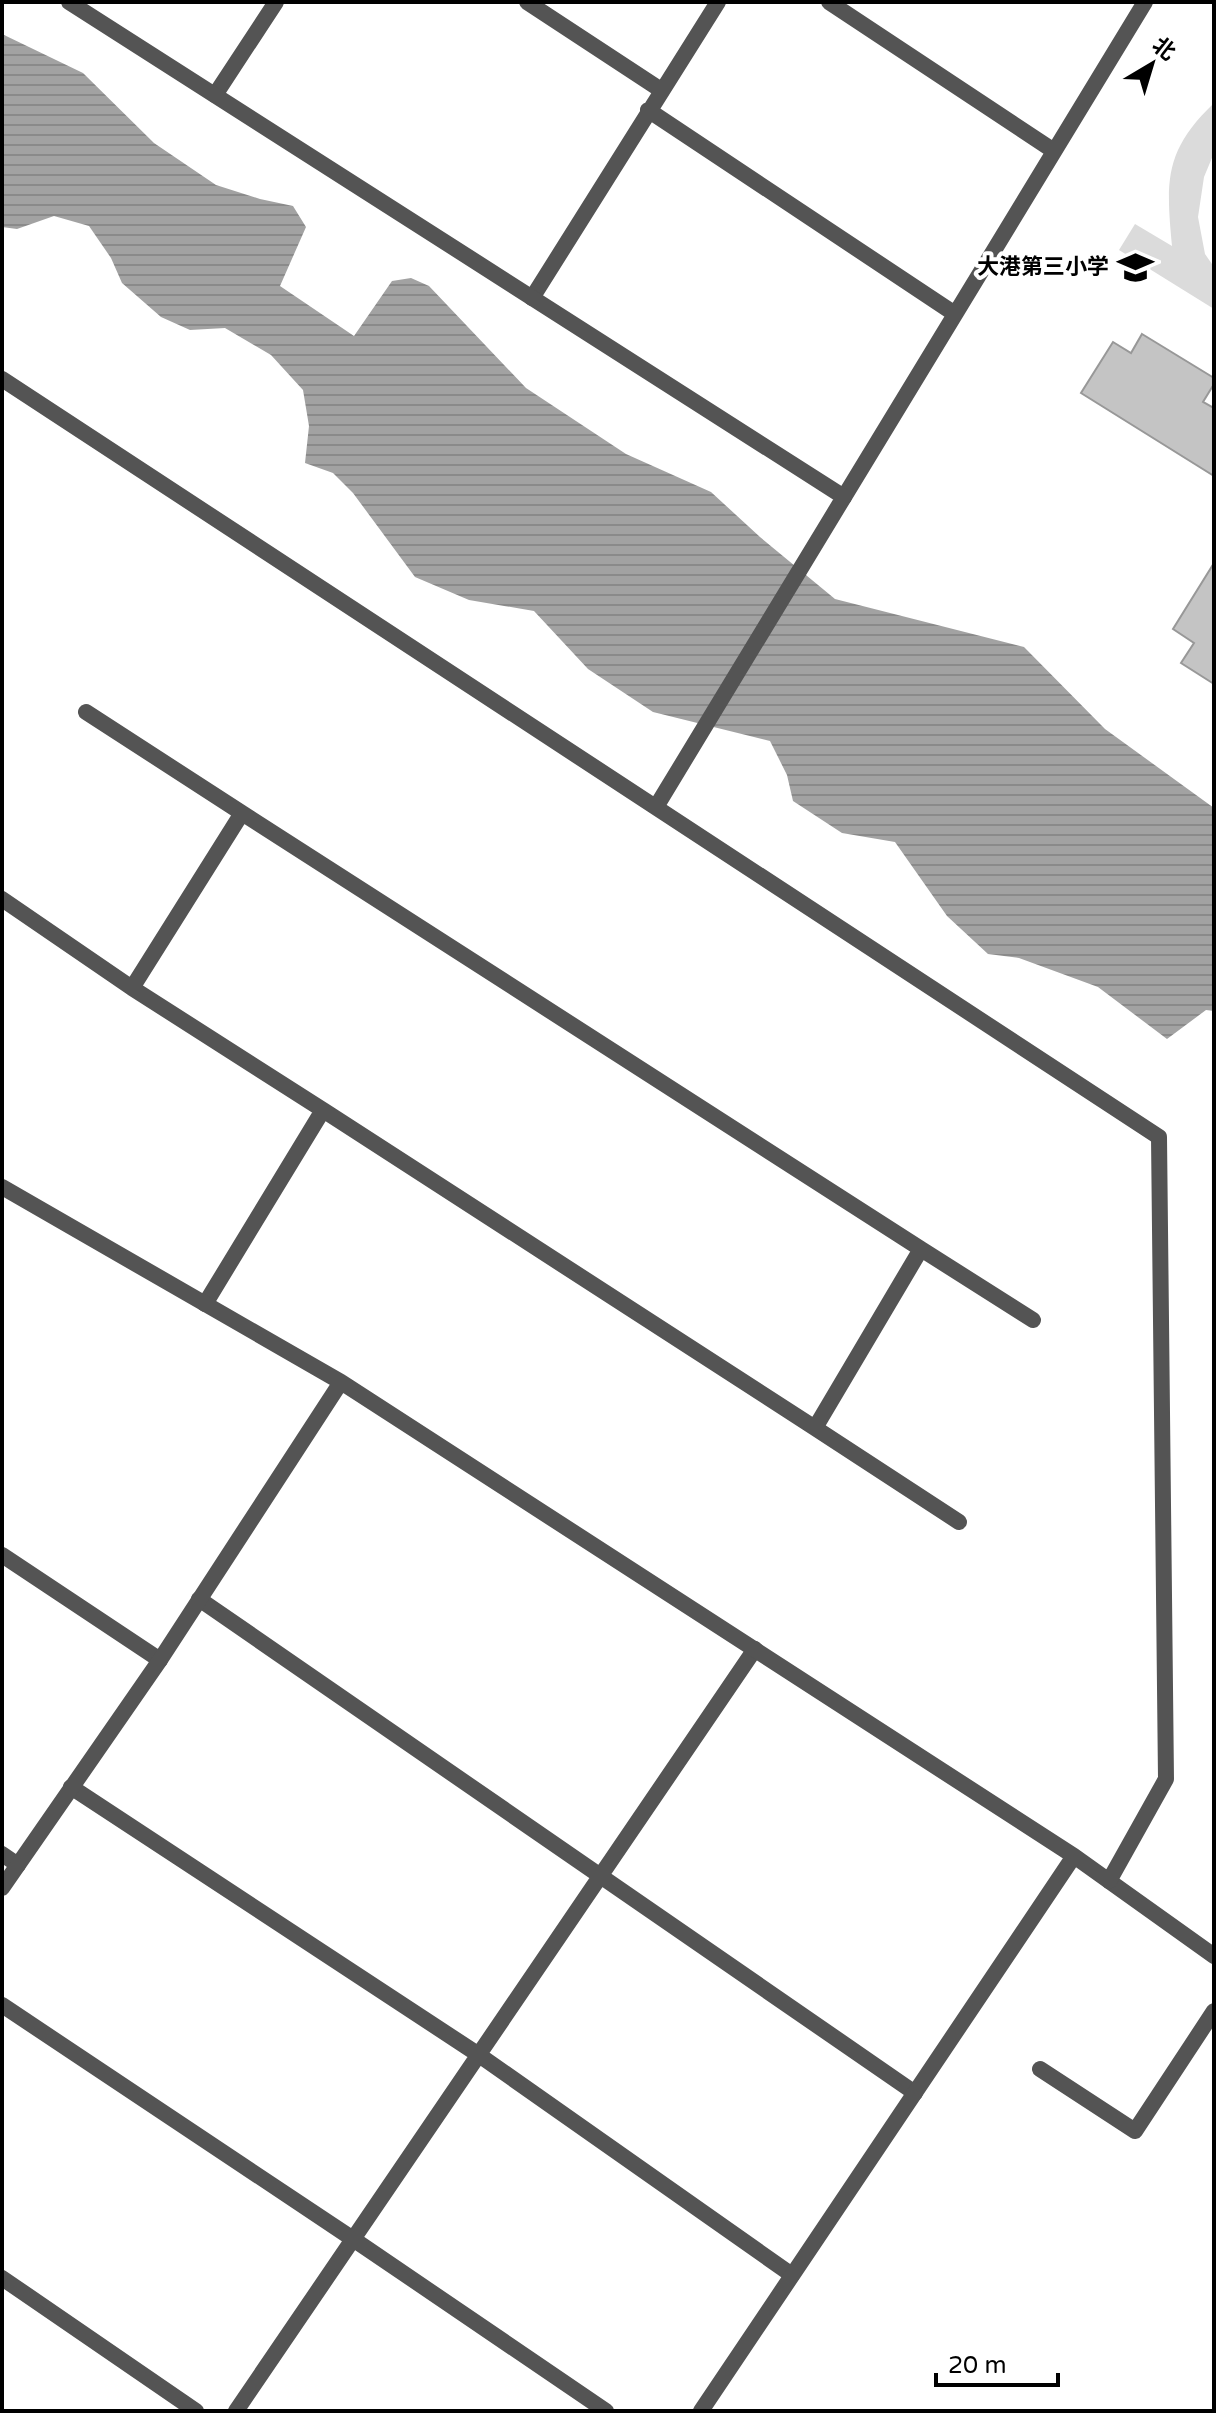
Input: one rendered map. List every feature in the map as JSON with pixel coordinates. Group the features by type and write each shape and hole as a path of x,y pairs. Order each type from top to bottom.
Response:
{"street":[{"path":"69,2 844,497"},
{"path":"215,95 276,2"},
{"path":"527,2 661,90"},
{"path":"532,298 718,2"},
{"path":"829,2 1054,151"},
{"path":"656,807 1145,2"},
{"path":"648,110 955,314"},
{"path":"2,379 1159,1137 1166,1779 1109,1881"},
{"path":"86,712 1033,1320"},
{"path":"132,988 242,813"},
{"path":"2,899 132,988 959,1522"},
{"path":"205,1304 323,1110"},
{"path":"2,1187 341,1382 1074,1856 1214,1956"},
{"path":"815,1428 921,1249"},
{"path":"2,1888 160,1660 341,1382"},
{"path":"2,1555 160,1660"},
{"path":"199,1599 915,2093"},
{"path":"236,2411 755,1649"},
{"path":"71,1787 479,2055 792,2275"},
{"path":"2,1854 18,1865"},
{"path":"701,2411 1074,1856"},
{"path":"2,2005 606,2411"},
{"path":"1040,2069 1135,2131 1214,2011"},
{"path":"2,2278 196,2411"}],"shaded area":[{"path":"2,34 83,73 154,143 216,185 293,206 306,227 280,286 354,336 392,281 411,278 429,286 526,388 626,454 711,492 835,599 1024,647 1105,729 1214,808 1214,1011 1206,1010 1167,1039 1098,987 1019,958 988,954 947,916 895,842 842,833 793,801 787,775 770,741 653,712 588,669 534,611 469,600 415,577 353,493 333,473 305,463 309,426 303,390 271,355 225,328 190,330 161,317 122,283 111,258 89,226 54,216 17,229 2,227"},
{"path":"1214,103 1214,153 1204,177 1198,217 1205,254 1214,267 1214,309 1119,250 1135,224 1172,246 1169,185 1172,168 1186,136"}],"building":[{"path":"1142,334 1214,378 1214,384 1203,402 1214,408 1214,476 1081,393 1113,342 1131,353"},
{"path":"1214,563 1214,684 1181,663 1194,643 1173,629"}],"place":[{"name":"大港第三小学","path":"1135,267"}]}
